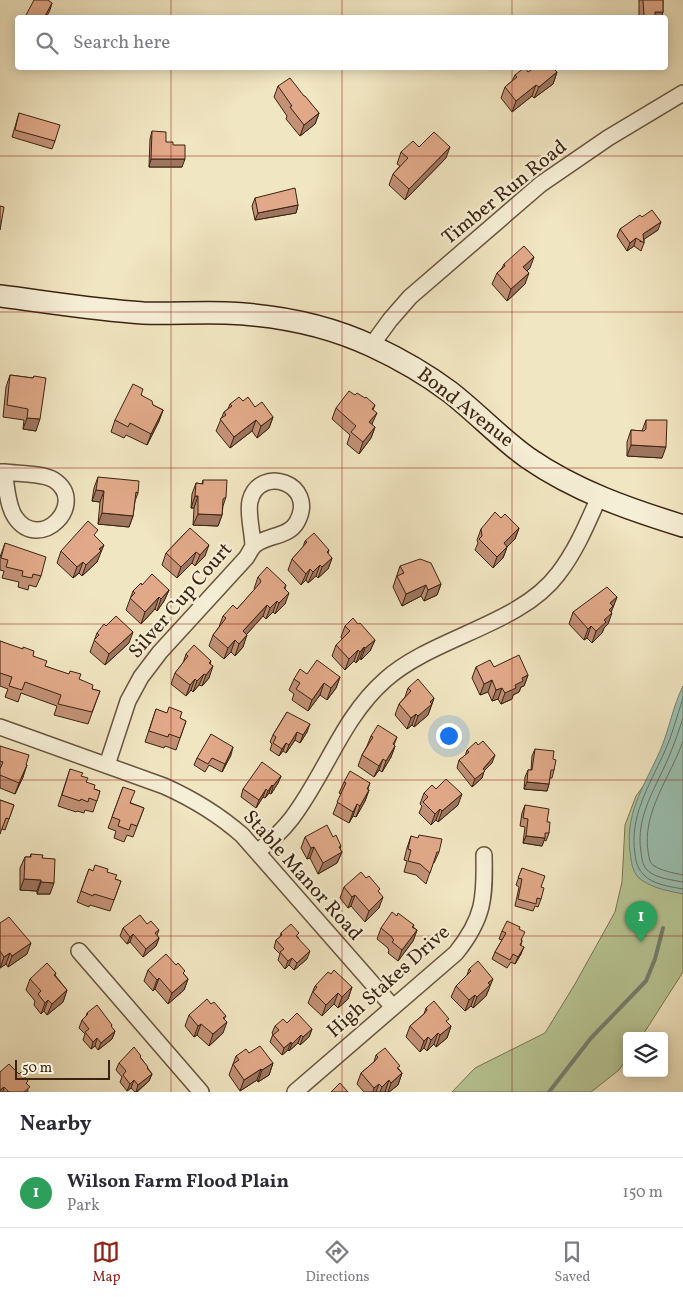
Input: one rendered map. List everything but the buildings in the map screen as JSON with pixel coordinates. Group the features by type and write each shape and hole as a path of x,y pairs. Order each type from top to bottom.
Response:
{"street":[{"name":"Timber Run Road","path":"371,346 390,320 410,298 541,184 608,138 683,93"},
{"name":"Bond Avenue","path":"0,296 142,313 255,315 311,325 371,346 427,376 451,393 526,456 571,484 642,514 683,526"},
{"path":"2,472 43,476 53,479 59,485 66,499 63,515 60,520 48,528 40,530 26,527 21,523 12,511 2,472"},
{"name":"Silver Cup Court","path":"107,765 128,701 141,677 160,652 246,558 253,546 286,532 296,524 301,511 300,498 298,493 288,484 268,482 253,494 250,500 249,512 253,546"},
{"path":"257,852 276,836 292,818 348,722 370,695 391,675 414,659 514,610 546,587 558,575 575,548 599,497"},
{"name":"Stable Manor Road","path":"0,727 164,786 188,797 227,822 242,835 393,1007"},
{"name":"High Stakes Drive","path":"295,1092 456,953 468,938 476,923 482,905 484,855"},
{"path":"80,951 201,1092"}],"green space":[{"path":"683,737 683,972 645,1032 623,1032 623,1064 619,1070 591,1092 452,1092 475,1068 545,1033 615,912 622,882 625,825 636,796"}],"water":[{"path":"683,686 683,894 658,888 640,879 633,868 629,843 632,816 636,803 660,751"}],"waterway":[{"path":"549,1092 591,1038 646,981 655,959 663,928"}],"place":[{"name":"Wilson Farm Flood Plain","path":"641,942"}]}
